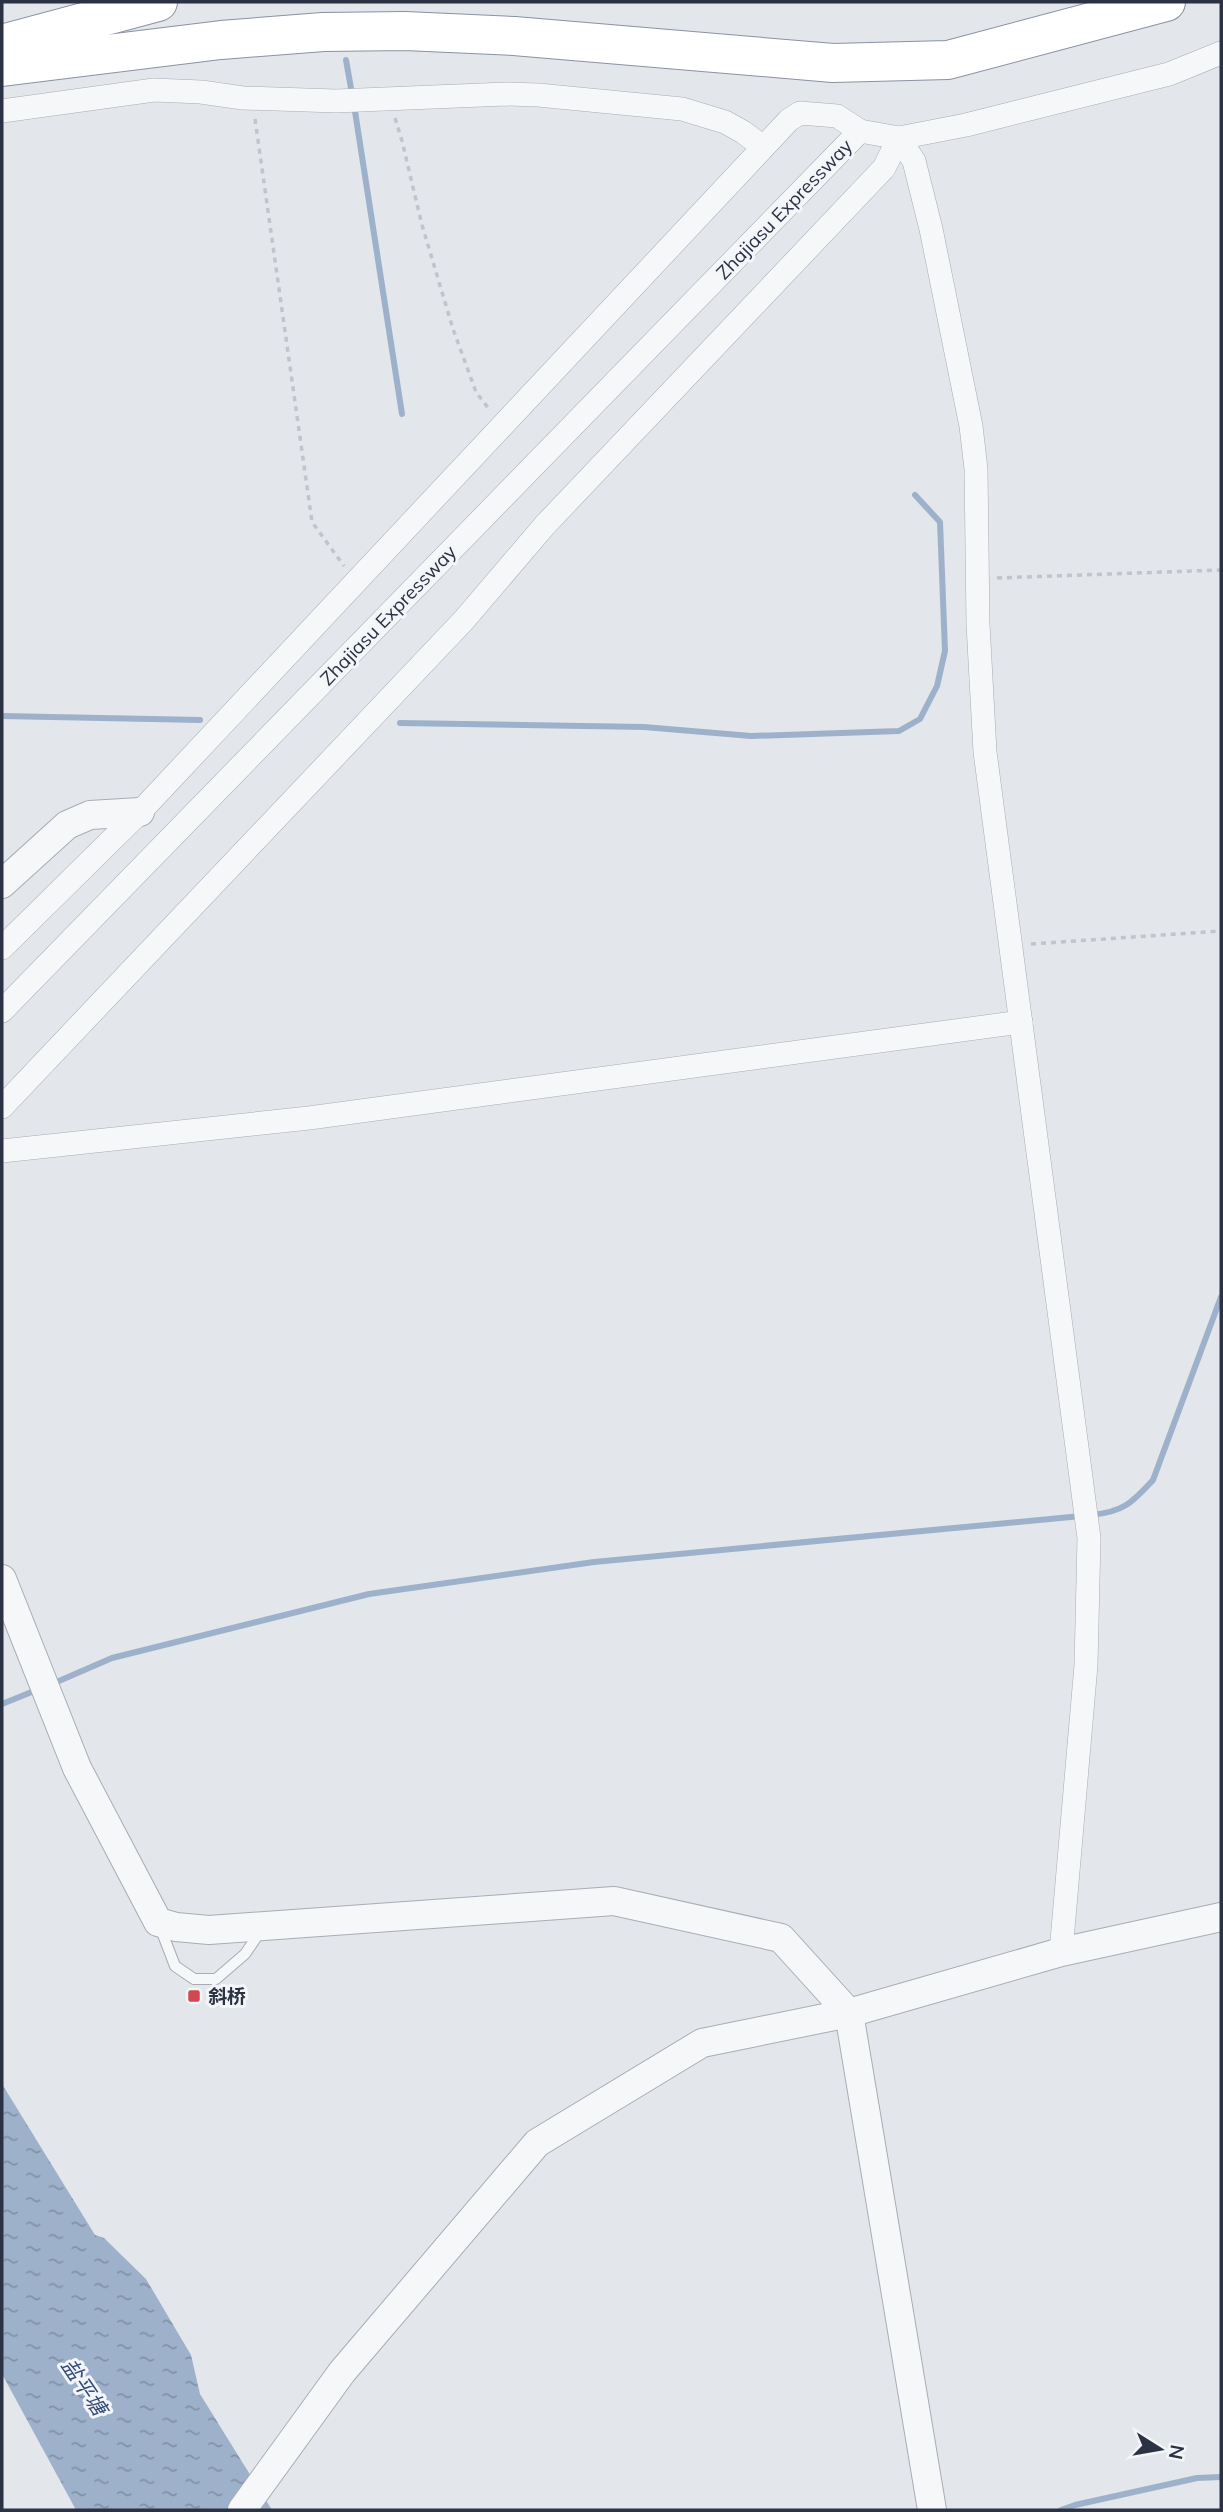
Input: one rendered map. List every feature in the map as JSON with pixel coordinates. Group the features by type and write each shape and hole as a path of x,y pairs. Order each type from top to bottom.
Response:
{"highway":[{"path":"2,44 158,2"},
{"path":"2,66 221,40 323,32 405,31 514,36 833,63 948,60 1166,2"}],"street":[{"path":"860,131 899,138 966,125 1169,74 1221,54"},
{"path":"2,111 154,90 188,90 250,98 336,101 506,94 682,109 725,122 763,147"},
{"name":"Zhajiasu Expressway","path":"2,947 140,812 789,120 800,113 836,116 860,131 2,1011"},
{"path":"899,138 914,162 931,229 971,426 976,469 977,579 985,752 1089,1538 1086,1665 1061,1952"},
{"path":"2,1107 464,620 545,526 884,168 899,138"},
{"path":"2,884 67,825 90,815 140,812"},
{"path":"2,1151 309,1118 1021,1022"},
{"path":"2,1579 77,1768 158,1922 176,1927 209,1930 614,1901 781,1938 849,2013 932,2510"},
{"path":"242,2510 342,2372 537,2143 702,2043 849,2013 1061,1952 1221,1917"}],"lane":[{"path":"158,1922 175,1966 194,1979 216,1979 245,1954 264,1926"}],"path":[{"path":"250,98 312,522 338,560 357,580"},
{"path":"380,100 402,141 422,225 466,368 476,392 504,424"},
{"path":"977,579 1221,570"},
{"path":"1010,945 1221,931"}],"water":[{"name":"盐平塘","path":"2,2084 95,2235 104,2238 146,2279 191,2355 200,2394 272,2510 76,2510 2,2374"}],"waterway":[{"path":"346,60 352,94"},
{"path":"354,105 402,414"},
{"path":"400,723 644,727 751,736 899,731 920,719 937,686 945,651 940,522 915,495"},
{"path":"2,716 200,720"},
{"path":"1091,1515 1119,1509 1139,1495 1153,1480 1221,1297"},
{"path":"52,1684 112,1658 369,1594 594,1562 1081,1516"},
{"path":"2,1704 39,1689"},
{"path":"1061,2510 1197,2478 1221,2477"}],"place":[{"name":"斜桥","path":"194,1996"}]}
